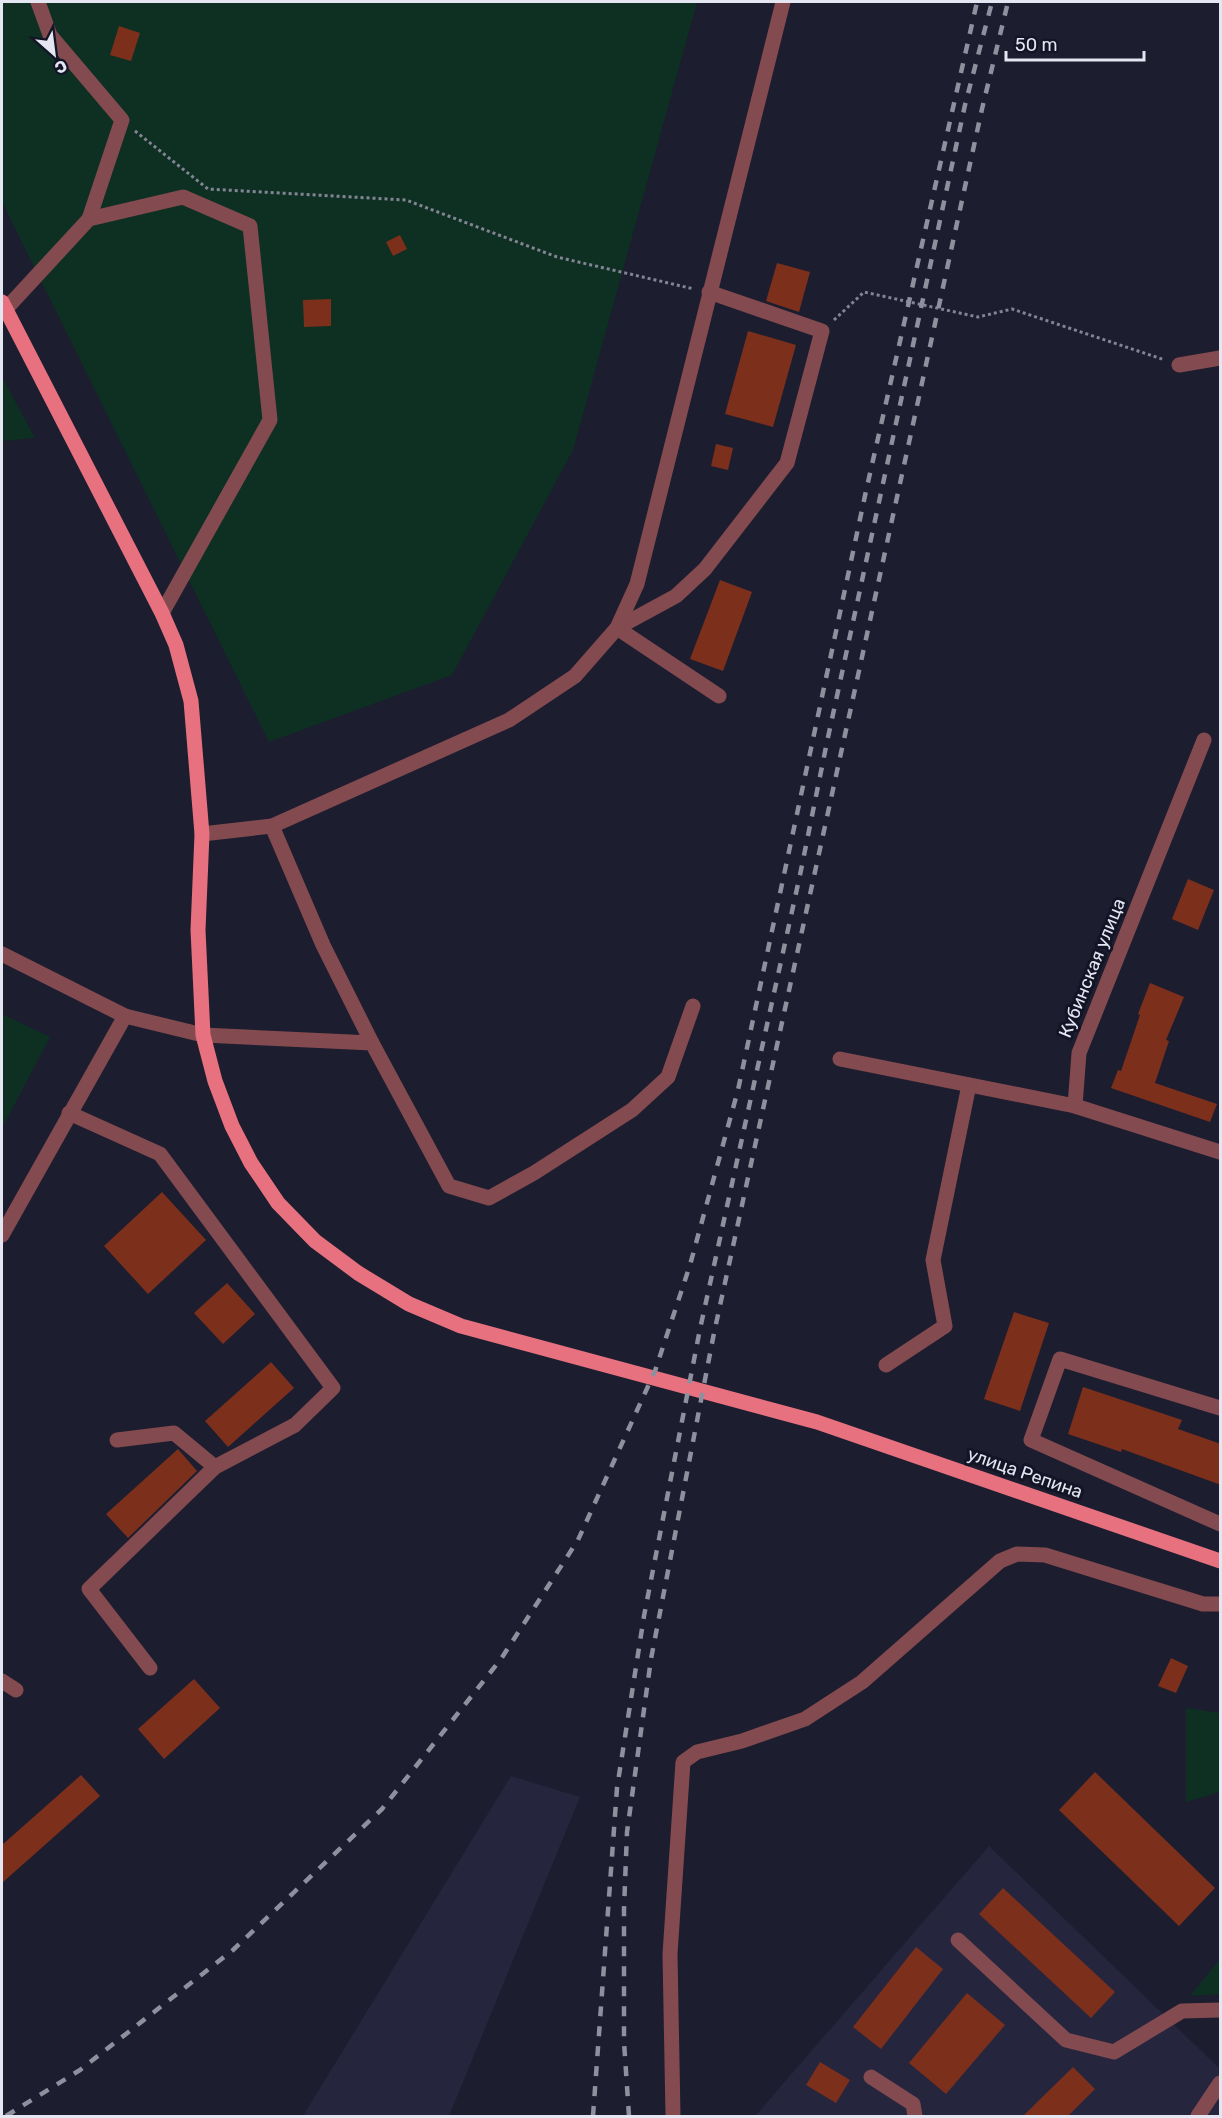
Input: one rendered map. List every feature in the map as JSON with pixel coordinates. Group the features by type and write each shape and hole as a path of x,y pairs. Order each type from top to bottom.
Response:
{"main road":[{"name":"улица Репина","path":"3,306 162,613 176,645 191,701 202,834 198,930 203,1035 215,1081 232,1126 251,1163 278,1203 315,1241 358,1273 409,1304 461,1326 817,1422 1221,1561"}],"street":[{"path":"3,306 89,219 122,120 50,35 38,2"},
{"path":"202,834 272,826 509,720 575,676 616,628 637,584 782,2"},
{"path":"89,219 183,196 250,226 270,420 162,613"},
{"path":"616,628 676,596 705,569 787,463 822,331 709,292"},
{"path":"1179,365 1221,358"},
{"path":"616,628 719,696"},
{"name":"Кубинская улица","path":"1075,1106 1079,1053 1204,740"},
{"path":"272,826 323,945 372,1043 449,1186 489,1198 534,1173 632,1110 668,1077 693,1006"},
{"path":"2,954 125,1016 203,1035 372,1043"},
{"path":"2,1235 125,1016"},
{"path":"840,1059 1075,1106 1221,1152"},
{"path":"886,1365 945,1326 933,1260 969,1085"},
{"path":"69,1113 160,1154 333,1388 296,1425 215,1467 89,1589 150,1668"},
{"path":"1221,1408 1060,1359 1031,1440 1221,1524"},
{"path":"117,1440 174,1433 215,1467"},
{"path":"673,2116 670,1954 683,1762 697,1752 742,1741 805,1719 862,1682 1000,1561 1017,1554 1045,1556 1203,1604 1221,1604"},
{"path":"2,1681 16,1690"},
{"path":"958,1940 1066,2040 1114,2052 1182,2011 1221,2010"},
{"path":"871,2077 914,2104 915,2116"},
{"path":"1198,2116 1221,2084"}],"path":[{"path":"122,120 208,189 406,200 557,257 709,292"},
{"path":"822,331 864,292 978,317 1012,309 1179,365"}],"shaded area":[{"path":"511,1776 580,1797 449,2116 303,2116"},
{"path":"989,1846 1220,2069 1220,2116 755,2116"}],"green space":[{"path":"2,2 697,2 573,450 452,675 269,742 2,202"},
{"path":"2,377 35,438 2,441"},
{"path":"2,1014 50,1037 2,1128"},
{"path":"1186,1708 1220,1713 1220,1792 1186,1802"},
{"path":"1220,1959 1220,1994 1190,1996"}],"building":[{"path":"119,26 140,33 131,61 110,55"},
{"path":"400,235 407,249 393,256 386,242"},
{"path":"777,263 810,272 799,312 766,301"},
{"path":"331,299 331,326 304,327 303,300"},
{"path":"748,331 796,345 773,427 725,414"},
{"path":"716,444 733,448 728,470 711,466"},
{"path":"720,580 752,592 723,671 690,659"},
{"path":"1188,879 1214,890 1198,930 1172,919"},
{"path":"1150,983 1184,997 1166,1040 1169,1041 1155,1083 1217,1104 1210,1122 1111,1088 1118,1070 1121,1071"},
{"path":"162,1192 206,1240 148,1294 104,1246"},
{"path":"227,1283 255,1314 223,1344 194,1313"},
{"path":"1014,1312 1049,1323 1020,1411 984,1399"},
{"path":"271,1362 294,1388 228,1447 205,1421"},
{"path":"1083,1387 1182,1420 1178,1429 1221,1444 1221,1485 1122,1449 1121,1452 1068,1434"},
{"path":"178,1449 197,1471 128,1538 106,1514"},
{"path":"1171,1658 1188,1666 1176,1693 1158,1686"},
{"path":"194,1679 220,1708 164,1759 138,1729"},
{"path":"1095,1772 1215,1888 1179,1926 1059,1810"},
{"path":"81,1775 100,1796 2,1883 2,1845"},
{"path":"1003,1888 1115,1992 1091,2018 979,1914"},
{"path":"916,1947 943,1969 881,2049 853,2027"},
{"path":"967,1993 1005,2025 946,2094 909,2063"},
{"path":"820,2062 850,2080 836,2103 806,2085"},
{"path":"1073,2067 1095,2089 1068,2116 1023,2116"}],"railway":[{"path":"6,2116 80,2070 233,1950 382,1809 501,1659 578,1540 655,1371 690,1265 738,1090 866,491 977,2"},
{"path":"593,2116 617,1788 644,1616 700,1329 965,105 992,2"},
{"path":"629,2116 624,2042 624,1909 627,1832 651,1659 714,1333 982,109 1008,2"}]}
